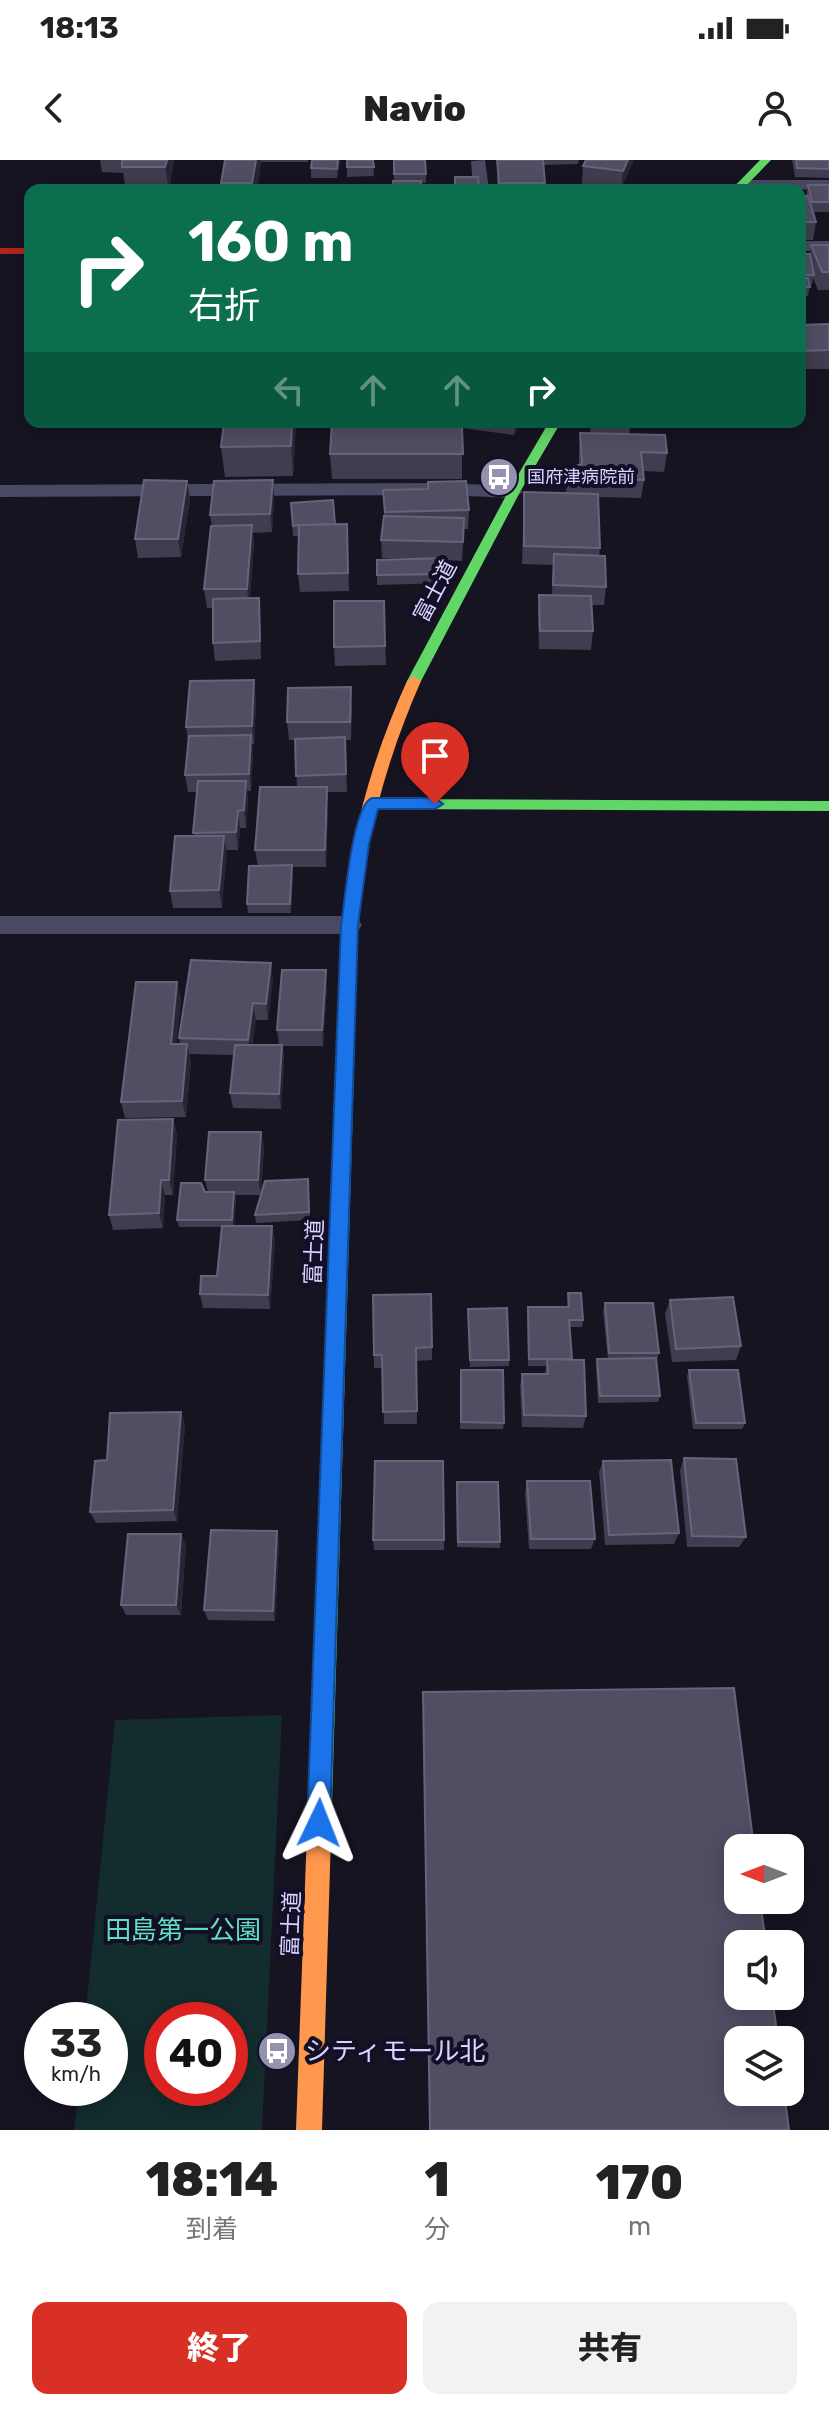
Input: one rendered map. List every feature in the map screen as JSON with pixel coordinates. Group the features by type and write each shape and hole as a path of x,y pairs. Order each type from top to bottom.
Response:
{"street":[{"path":"742,184 766,160"},
{"path":"0,251 24,251"},
{"name":"富士道","path":"309,2130 350,925 361,844 392,730 411,687 514,492 551,428"},
{"path":"372,804 829,806"}],"lane":[{"path":"478,161 480,184"},
{"path":"806,186 829,185"},
{"path":"806,246 829,246"},
{"path":"0,491 439,489 514,492"},
{"path":"0,925 350,925"}],"green space":[{"name":"田島第一公園","path":"282,1715 262,2130 74,2130 77,2106 128,2106 128,2002 87,2002 115,1720"}],"building":[{"path":"122,160 167,160 165,167 122,167"},
{"path":"225,160 256,160 252,183 221,183"},
{"path":"312,160 338,160 337,169 311,168"},
{"path":"347,160 373,160 374,167 347,167"},
{"path":"394,160 425,160 426,174 394,174"},
{"path":"497,160 543,160 545,183 499,183"},
{"path":"586,160 628,160 623,171 583,166"},
{"path":"796,160 829,160 829,169 797,168"},
{"path":"455,177 478,177 479,184 455,184"},
{"path":"393,181 421,181 421,184 393,184"},
{"path":"808,185 829,185 829,202 812,202"},
{"path":"806,196 808,196 816,222 806,222"},
{"path":"811,245 829,245 829,272 822,272"},
{"path":"806,254 810,254 814,275 806,275"},
{"path":"829,324 829,350 806,351 806,325"},
{"path":"223,428 292,428 291,446 221,447"},
{"path":"332,428 462,428 463,454 330,454"},
{"path":"580,433 665,435 667,453 641,452 644,480 568,478 568,468 582,464"},
{"path":"144,480 187,481 178,539 135,539"},
{"path":"273,480 270,514 210,515 214,481"},
{"path":"466,481 469,510 385,512 383,490 428,489 428,482"},
{"path":"524,492 598,494 600,548 524,546"},
{"path":"333,500 335,524 293,526 291,503"},
{"path":"384,516 464,518 463,542 381,540"},
{"path":"347,524 348,573 298,574 299,525"},
{"path":"252,525 247,589 204,589 211,526"},
{"path":"554,554 605,556 606,587 553,585"},
{"path":"447,558 448,574 377,575 377,560"},
{"path":"539,595 591,596 593,631 540,631"},
{"path":"259,598 260,641 213,643 213,599"},
{"path":"334,601 384,601 385,646 334,647"},
{"path":"254,680 252,726 186,727 190,681"},
{"path":"351,687 350,722 287,722 288,688"},
{"path":"251,735 249,774 185,775 189,736"},
{"path":"345,737 346,774 296,776 295,739"},
{"path":"198,781 246,781 244,810 238,811 236,832 193,833"},
{"path":"260,787 327,787 325,850 255,850"},
{"path":"175,836 224,836 219,890 170,891"},
{"path":"292,865 290,904 247,904 249,866"},
{"path":"191,960 271,963 266,1004 253,1003 248,1040 179,1038"},
{"path":"282,970 326,970 322,1030 277,1030"},
{"path":"136,982 177,982 171,1044 187,1044 182,1101 121,1102"},
{"path":"235,1045 282,1045 279,1094 230,1093"},
{"path":"173,1119 169,1180 161,1180 159,1213 109,1215 118,1120"},
{"path":"209,1132 261,1132 258,1180 205,1180"},
{"path":"308,1179 309,1212 255,1215 265,1181"},
{"path":"181,1183 201,1183 205,1192 234,1192 232,1220 177,1220"},
{"path":"222,1226 272,1226 268,1295 200,1294 201,1276 217,1276"},
{"path":"568,1293 581,1293 583,1320 569,1320 572,1359 529,1359 528,1307 569,1307"},
{"path":"431,1294 432,1347 416,1348 417,1411 383,1412 382,1355 374,1355 373,1295"},
{"path":"733,1297 741,1346 676,1349 670,1300"},
{"path":"605,1303 653,1303 659,1353 609,1353"},
{"path":"507,1308 509,1360 470,1360 468,1309"},
{"path":"656,1358 660,1396 600,1396 597,1359"},
{"path":"547,1359 584,1360 586,1416 524,1415 522,1374 548,1374"},
{"path":"461,1370 503,1370 504,1423 461,1422"},
{"path":"689,1370 738,1370 745,1423 696,1423"},
{"path":"181,1412 173,1510 90,1512 95,1461 107,1460 110,1413"},
{"path":"684,1458 736,1459 746,1537 692,1536"},
{"path":"671,1460 679,1533 609,1535 603,1461"},
{"path":"375,1461 443,1461 444,1540 373,1540"},
{"path":"527,1481 590,1481 595,1539 531,1539"},
{"path":"457,1482 498,1482 500,1542 458,1542"},
{"path":"211,1530 277,1531 273,1611 204,1610"},
{"path":"128,1534 181,1534 176,1605 121,1605"},
{"path":"734,1688 752,1834 724,1834 724,1914 762,1914 764,1930 724,1930 724,2010 774,2010 776,2026 724,2026 724,2106 786,2106 789,2130 430,2130 423,1692"}],"traffic: fast":[{"path":"742,184 766,160"},
{"path":"414,681 551,428"},
{"path":"372,804 829,806"},
{"path":"320,1803 344,1104"}],"traffic: slow":[{"path":"344,1104 350,925 361,844 392,730 414,681"},
{"path":"309,2130 320,1803"}],"traffic: jam":[{"path":"0,251 24,251"}],"place":[{"name":"国府津病院前","path":"499,477"},
{"name":"シティモール北","path":"277,2051"}],"route":[{"path":"319,1823 350,925 361,844 372,804 435,804"}]}
